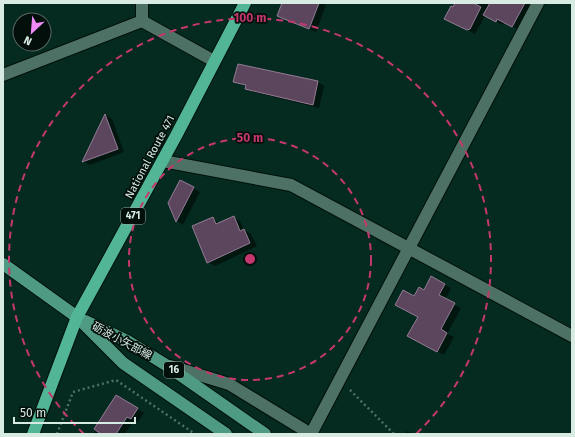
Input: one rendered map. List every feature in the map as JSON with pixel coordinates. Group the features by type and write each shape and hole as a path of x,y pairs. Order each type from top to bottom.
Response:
{"highway":[{"name":"National Route 471","path":"33,434 77,317 163,161 245,3"}],"main road":[{"name":"砺波小矢部線","path":"3,264 77,317 123,363 226,434"},
{"name":"砺波小矢部線","path":"77,317 130,342 166,365 265,434"}],"street":[{"path":"142,3 142,21"},
{"path":"166,365 229,384 311,434 538,3"},
{"path":"142,21 214,61"},
{"path":"3,75 142,21"},
{"path":"163,161 291,185 572,336"}],"path":[{"path":"57,434 73,392 116,380 195,434"},
{"path":"340,380 394,434"}],"building":[{"path":"282,3 319,3 309,29 277,16"},
{"path":"455,3 473,3 481,7 470,29 467,30 444,19 451,6 453,7"},
{"path":"490,3 525,3 512,27 497,19 496,22 483,15"},
{"path":"238,64 318,81 313,105 245,89 246,85 233,82"},
{"path":"105,114 118,149 82,162"},
{"path":"180,180 194,187 176,222 168,203"},
{"path":"234,216 240,231 244,229 250,243 207,263 192,226 213,217 216,224"},
{"path":"431,276 445,284 439,295 455,303 441,329 447,333 437,352 407,336 418,317 395,305 403,290 414,296 419,287 424,290"},
{"path":"116,395 138,408 131,419 127,417 116,434 101,434 94,429"}]}
